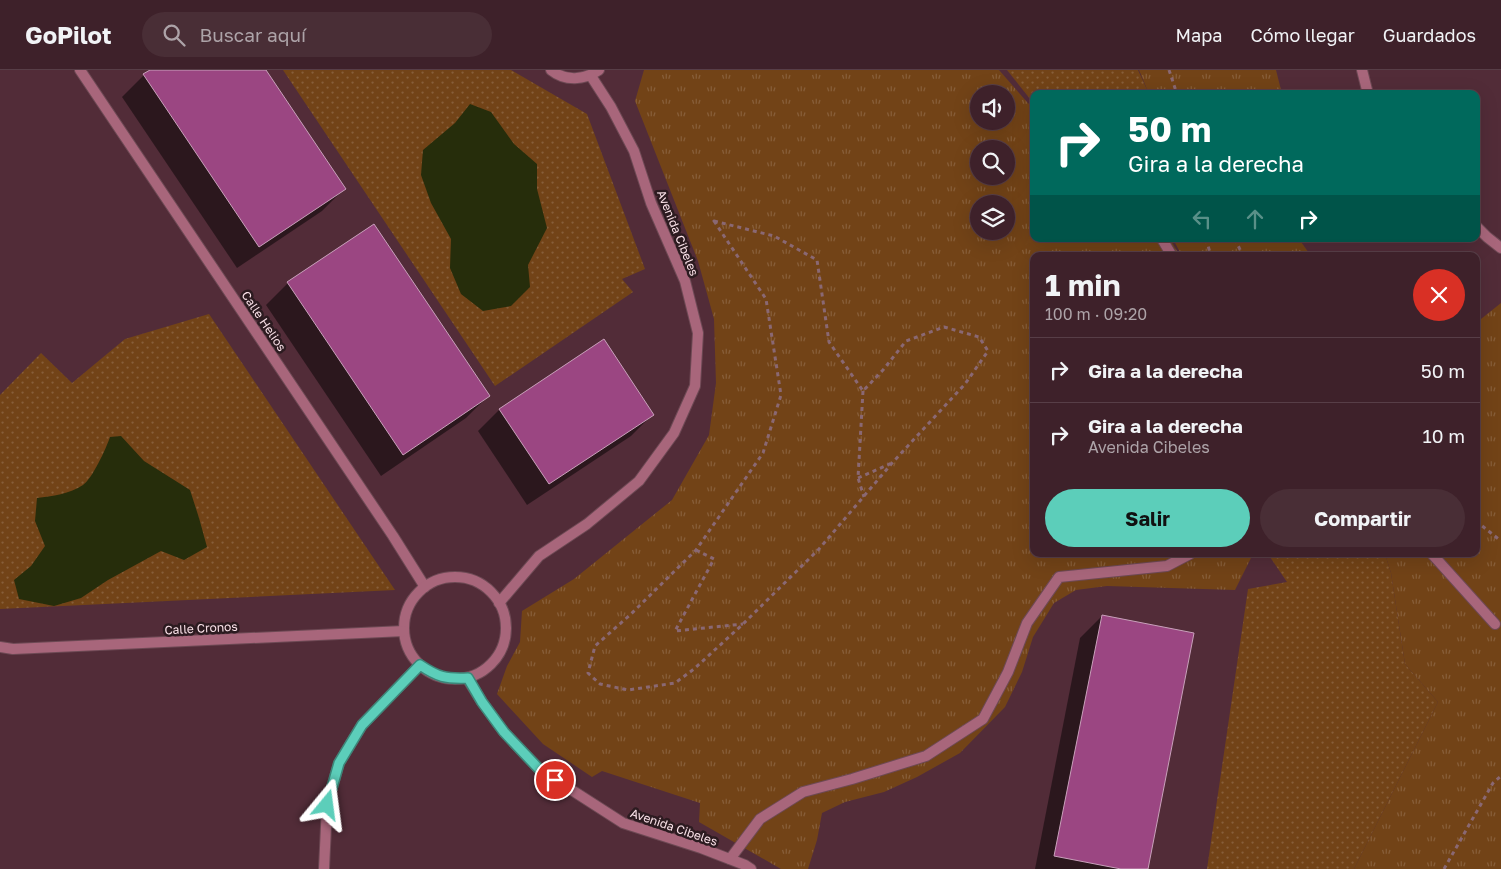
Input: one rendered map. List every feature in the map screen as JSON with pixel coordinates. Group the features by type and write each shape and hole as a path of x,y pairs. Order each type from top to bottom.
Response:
{"street":[{"name":"Calle Helios","path":"80,70 388,528 425,587"},
{"path":"551,70 567,78 579,79 595,73"},
{"path":"1362,70 1367,90"},
{"name":"Avenida Cibeles","path":"499,603 539,556 587,524 639,481 674,433 695,386 698,333 686,281 651,202 634,151 595,73"},
{"path":"1480,230 1501,248"},
{"path":"730,859 760,819 803,792 926,756 983,719 1008,672 1027,623 1059,577 1167,566 1184,557"},
{"path":"1435,557 1496,624"},
{"path":"457,577 474,581 489,589 499,603 505,617 506,633 502,648 494,662 482,672 468,678 450,679 434,674 420,665 412,655 404,630 406,614 414,598 425,587 441,579 457,577"},
{"name":"Calle Cronos","path":"0,647 13,649 404,630"},
{"path":"324,869 327,805 339,763 362,725 420,665"},
{"name":"Avenida Cibeles","path":"468,678 482,702 504,732 539,769 622,823 701,848 751,869"}],"path":[{"path":"1168,70 1176,90"},
{"path":"863,391 906,341 944,326 980,337 988,350 965,384 819,549 744,624 694,669 675,683 628,690 600,684 588,673 595,646 631,614 696,550 763,453 781,395 766,299 714,221 774,236 817,260 829,342 863,391 858,478 864,497"},
{"path":"858,478 894,462"},
{"path":"1480,524 1501,541"},
{"path":"696,550 714,559 675,631 744,624"},
{"path":"1444,869 1493,783 1501,776"}],"green space":[{"path":"283,70 511,70 587,114 645,269 622,279 633,292 495,386"},
{"path":"644,70 999,70 1012,85 970,85 970,130 1015,130 1015,88 1030,105 1030,242 1172,242 1178,252 1030,252 1030,557 1252,557 1235,590 1107,586 1076,590 1054,603 1033,637 1022,672 1005,707 960,753 917,777 884,792 845,802 822,813 817,840 808,869 781,869 699,822 700,803 602,771 592,777 543,744 497,694 507,666 520,642 522,611 574,579 672,500 709,435 716,383 714,319 698,261 635,101"},
{"path":"1007,70 1138,70 1147,90 1030,90 1030,99"},
{"path":"1139,70 1276,70 1281,90 1147,90"},
{"path":"1175,242 1301,242 1308,252 1180,252"},
{"path":"1501,303 1501,869 1354,869 1438,702 1405,664 1391,573 1386,557 1480,557 1480,320"},
{"path":"209,314 395,590 0,609 0,395 41,353 72,383 125,339"},
{"path":"1270,557 1386,557 1391,573 1405,664 1438,702 1354,869 1207,869 1248,589 1287,582"}],"shaded area":[{"path":"470,104 491,112 514,144 537,164 537,189 547,228 528,265 530,287 511,306 483,311 461,294 450,268 451,239 431,203 421,175 423,150 455,123"},
{"path":"121,436 144,461 190,490 207,547 184,560 161,551 108,580 81,598 54,606 19,599 14,580 31,566 45,546 35,521 37,498 67,493 83,485 87,482 102,456 110,437"}],"building":[{"path":"150,70 266,70 346,189 259,247 143,74"},
{"path":"374,224 490,396 403,455 287,282"},
{"path":"604,339 654,415 549,484 499,409"},
{"path":"1102,615 1194,633 1148,869 1121,869 1054,856"}],"route":[{"path":"327,805 339,763 362,725 420,665 434,674 450,679 468,678 482,702 504,732 539,769 555,780"}]}
